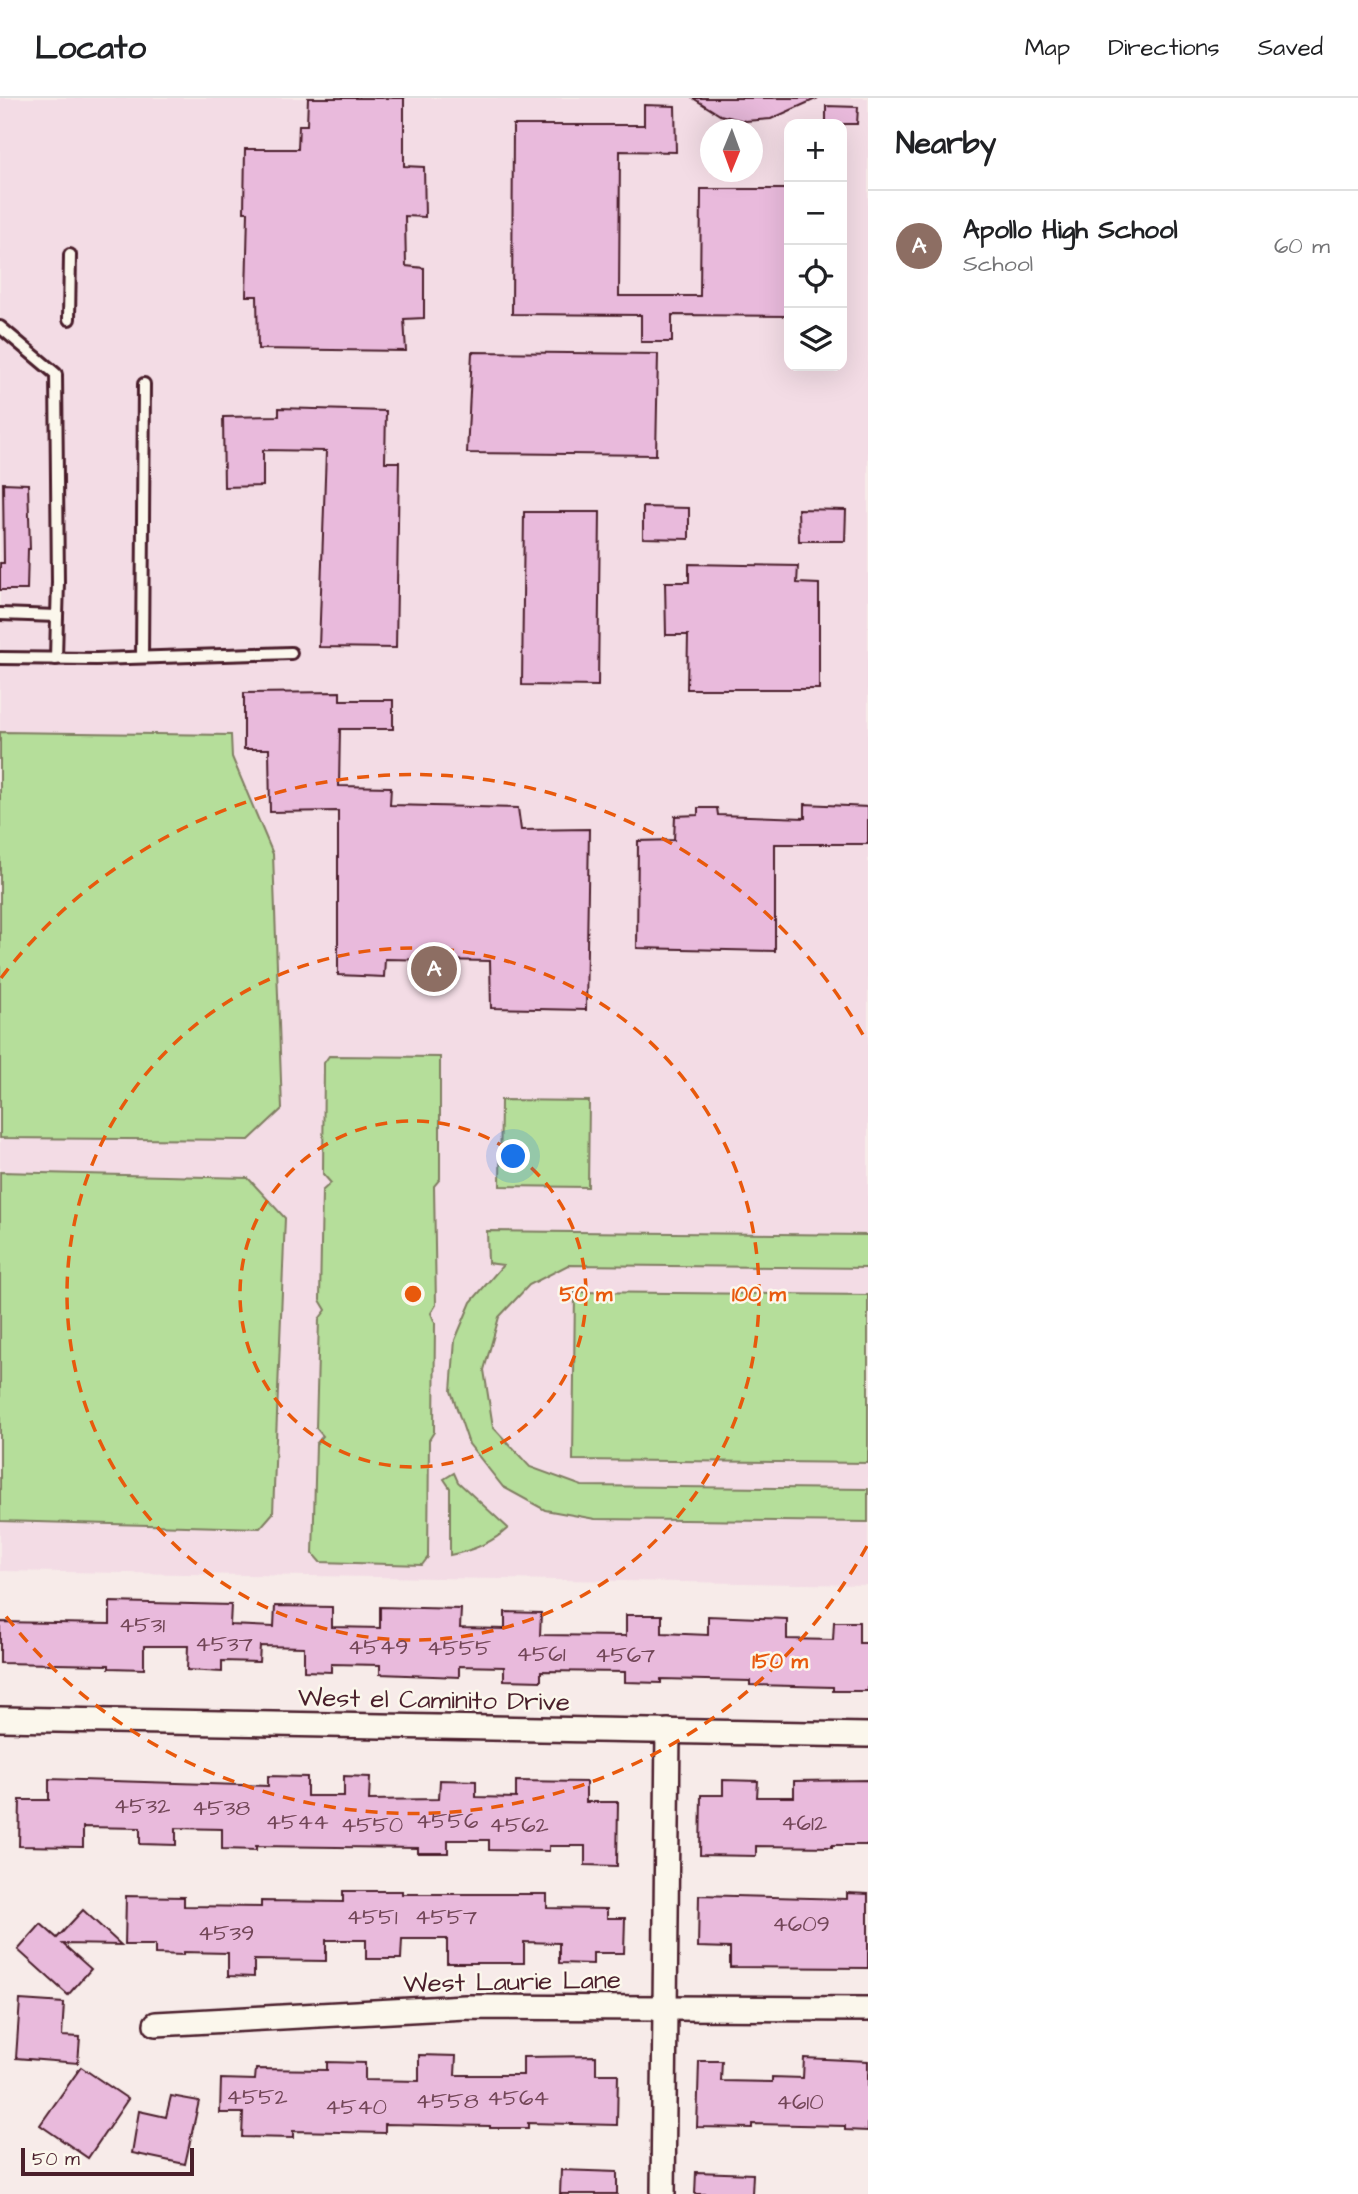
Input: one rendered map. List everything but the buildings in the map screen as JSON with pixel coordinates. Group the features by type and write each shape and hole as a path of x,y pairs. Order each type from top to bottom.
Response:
{"street":[{"name":"West el Caminito Drive","path":"0,1720 868,1735"},
{"path":"663,2194 668,1731"},
{"name":"West Laurie Lane","path":"156,2024 466,2007 868,2009"}],"lane":[{"path":"69,319 70,255"},
{"path":"0,327 56,374 56,659"},
{"path":"142,657 144,384"},
{"path":"0,614 57,616"},
{"path":"0,658 291,653"}],"shaded area":[{"path":"0,98 868,98 868,1585 0,1571"}],"green space":[{"path":"0,732 231,735 232,757 273,854 282,1109 249,1140 0,1138"},
{"path":"329,1056 440,1057 440,1179 434,1186 436,1305 431,1313 435,1323 434,1432 429,1440 428,1557 422,1565 320,1562 313,1554 316,1444 323,1436 316,1428 319,1319 326,1310 320,1300 322,1191 331,1183 323,1174 324,1063"},
{"path":"501,1100 589,1101 588,1187 500,1186"},
{"path":"0,1172 248,1178 285,1218 273,1513 260,1528 0,1521"},
{"path":"487,1231 868,1235 868,1268 568,1265 529,1285 499,1317 484,1370 493,1427 530,1467 582,1486 868,1489 868,1522 595,1519 545,1510 503,1487 469,1444 451,1391 455,1340 471,1302 503,1265 488,1263"},
{"path":"575,1292 868,1295 868,1463 573,1460"},
{"path":"454,1473 458,1482 508,1528 481,1546 450,1555 450,1488 444,1479"}],"place":[{"name":"Apollo High School","path":"434,969"}]}
